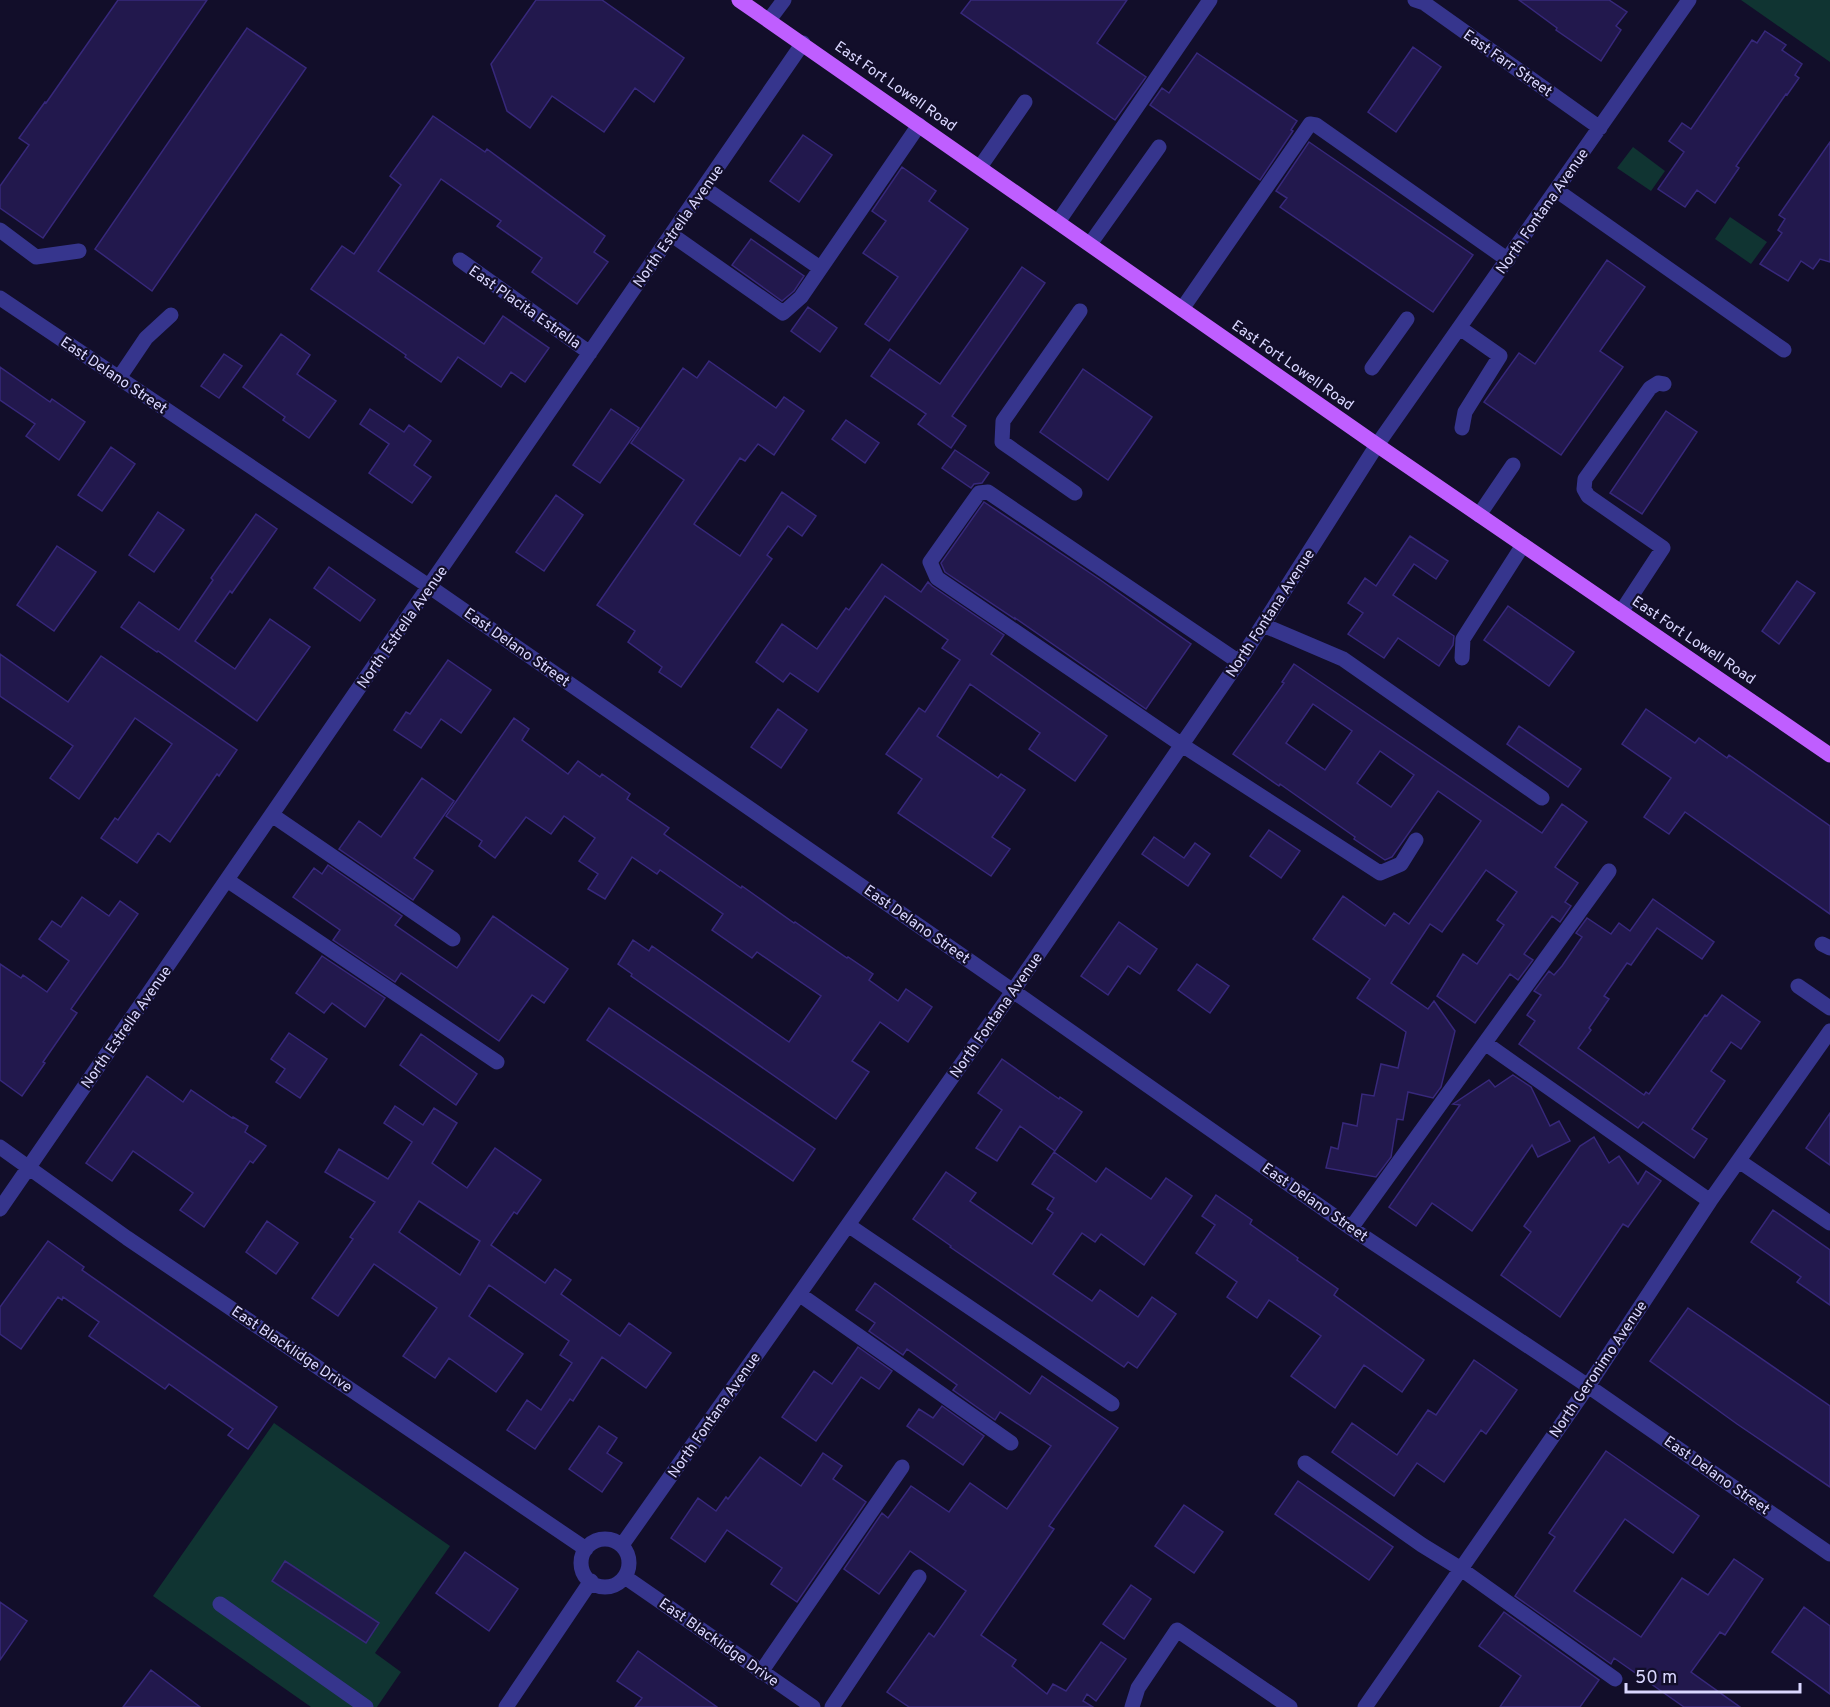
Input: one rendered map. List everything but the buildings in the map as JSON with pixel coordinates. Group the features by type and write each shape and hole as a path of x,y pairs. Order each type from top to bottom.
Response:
{"main road":[{"name":"East Fort Lowell Road","path":"739,0 1377,445 1830,755"}],"street":[{"path":"769,20 784,0"},
{"path":"1058,222 1210,0"},
{"name":"East Farr Street","path":"1415,0 1424,3 1600,128"},
{"name":"North Fontana Avenue","path":"622,1545 1013,991 1239,662 1377,445 1689,0"},
{"name":"North Estrella Avenue","path":"0,1209 803,43"},
{"path":"980,167 1025,102"},
{"path":"1182,309 1310,124 1316,125 1508,260"},
{"path":"672,235 783,313 801,297 920,125"},
{"path":"1090,244 1159,147"},
{"path":"704,188 820,268"},
{"path":"1556,190 1784,350"},
{"path":"0,230 36,257 79,251"},
{"name":"East Placita Estrella","path":"460,260 590,353"},
{"name":"East Delano Street","path":"0,298 430,587 1351,1228 1588,1386 1830,1554"},
{"path":"1075,493 1002,442 1003,421 1080,311"},
{"path":"119,378 147,338 171,315"},
{"path":"1372,368 1407,319"},
{"path":"1460,328 1500,356 1465,412 1462,428"},
{"path":"1621,612 1663,548 1588,496 1584,489 1585,479 1650,388 1658,383 1664,384"},
{"path":"1479,515 1513,465"},
{"path":"1239,662 988,492 979,493 930,562 937,578 1182,745 1380,873 1401,864 1416,840"},
{"path":"1462,658 1463,639 1523,545"},
{"path":"1263,625 1343,658 1542,798"},
{"path":"272,815 453,939"},
{"path":"1351,1228 1609,870"},
{"path":"227,880 497,1062"},
{"path":"1798,986 1830,1008"},
{"name":"North Geronimo Avenue","path":"1365,1707 1588,1386 1710,1201 1830,1031"},
{"path":"1485,1043 1710,1201"},
{"name":"East Blacklidge Drive","path":"0,1147 136,1244 586,1549"},
{"path":"1739,1161 1830,1223"},
{"path":"848,1225 1112,1404"},
{"path":"799,1294 1011,1443"},
{"path":"1305,1463 1422,1545 1461,1569 1616,1679"},
{"path":"761,1672 902,1467"},
{"path":"600,1539 609,1539 622,1545 627,1552 630,1564 625,1577 618,1584 610,1587 598,1586 591,1581 584,1573 581,1562 586,1549 600,1539"},
{"path":"832,1707 919,1576"},
{"name":"East Blacklidge Drive","path":"625,1577 813,1707"},
{"path":"506,1707 591,1581"},
{"path":"220,1604 366,1707"},
{"path":"1132,1707 1138,1688 1177,1630 1290,1707"}],"green space":[{"path":"1741,0 1830,0 1830,62"},
{"path":"1633,147 1665,171 1651,191 1617,168"},
{"path":"1730,217 1767,242 1751,264 1715,239"},
{"path":"274,1423 450,1546 375,1653 401,1672 377,1707 311,1707 153,1596"}]}
